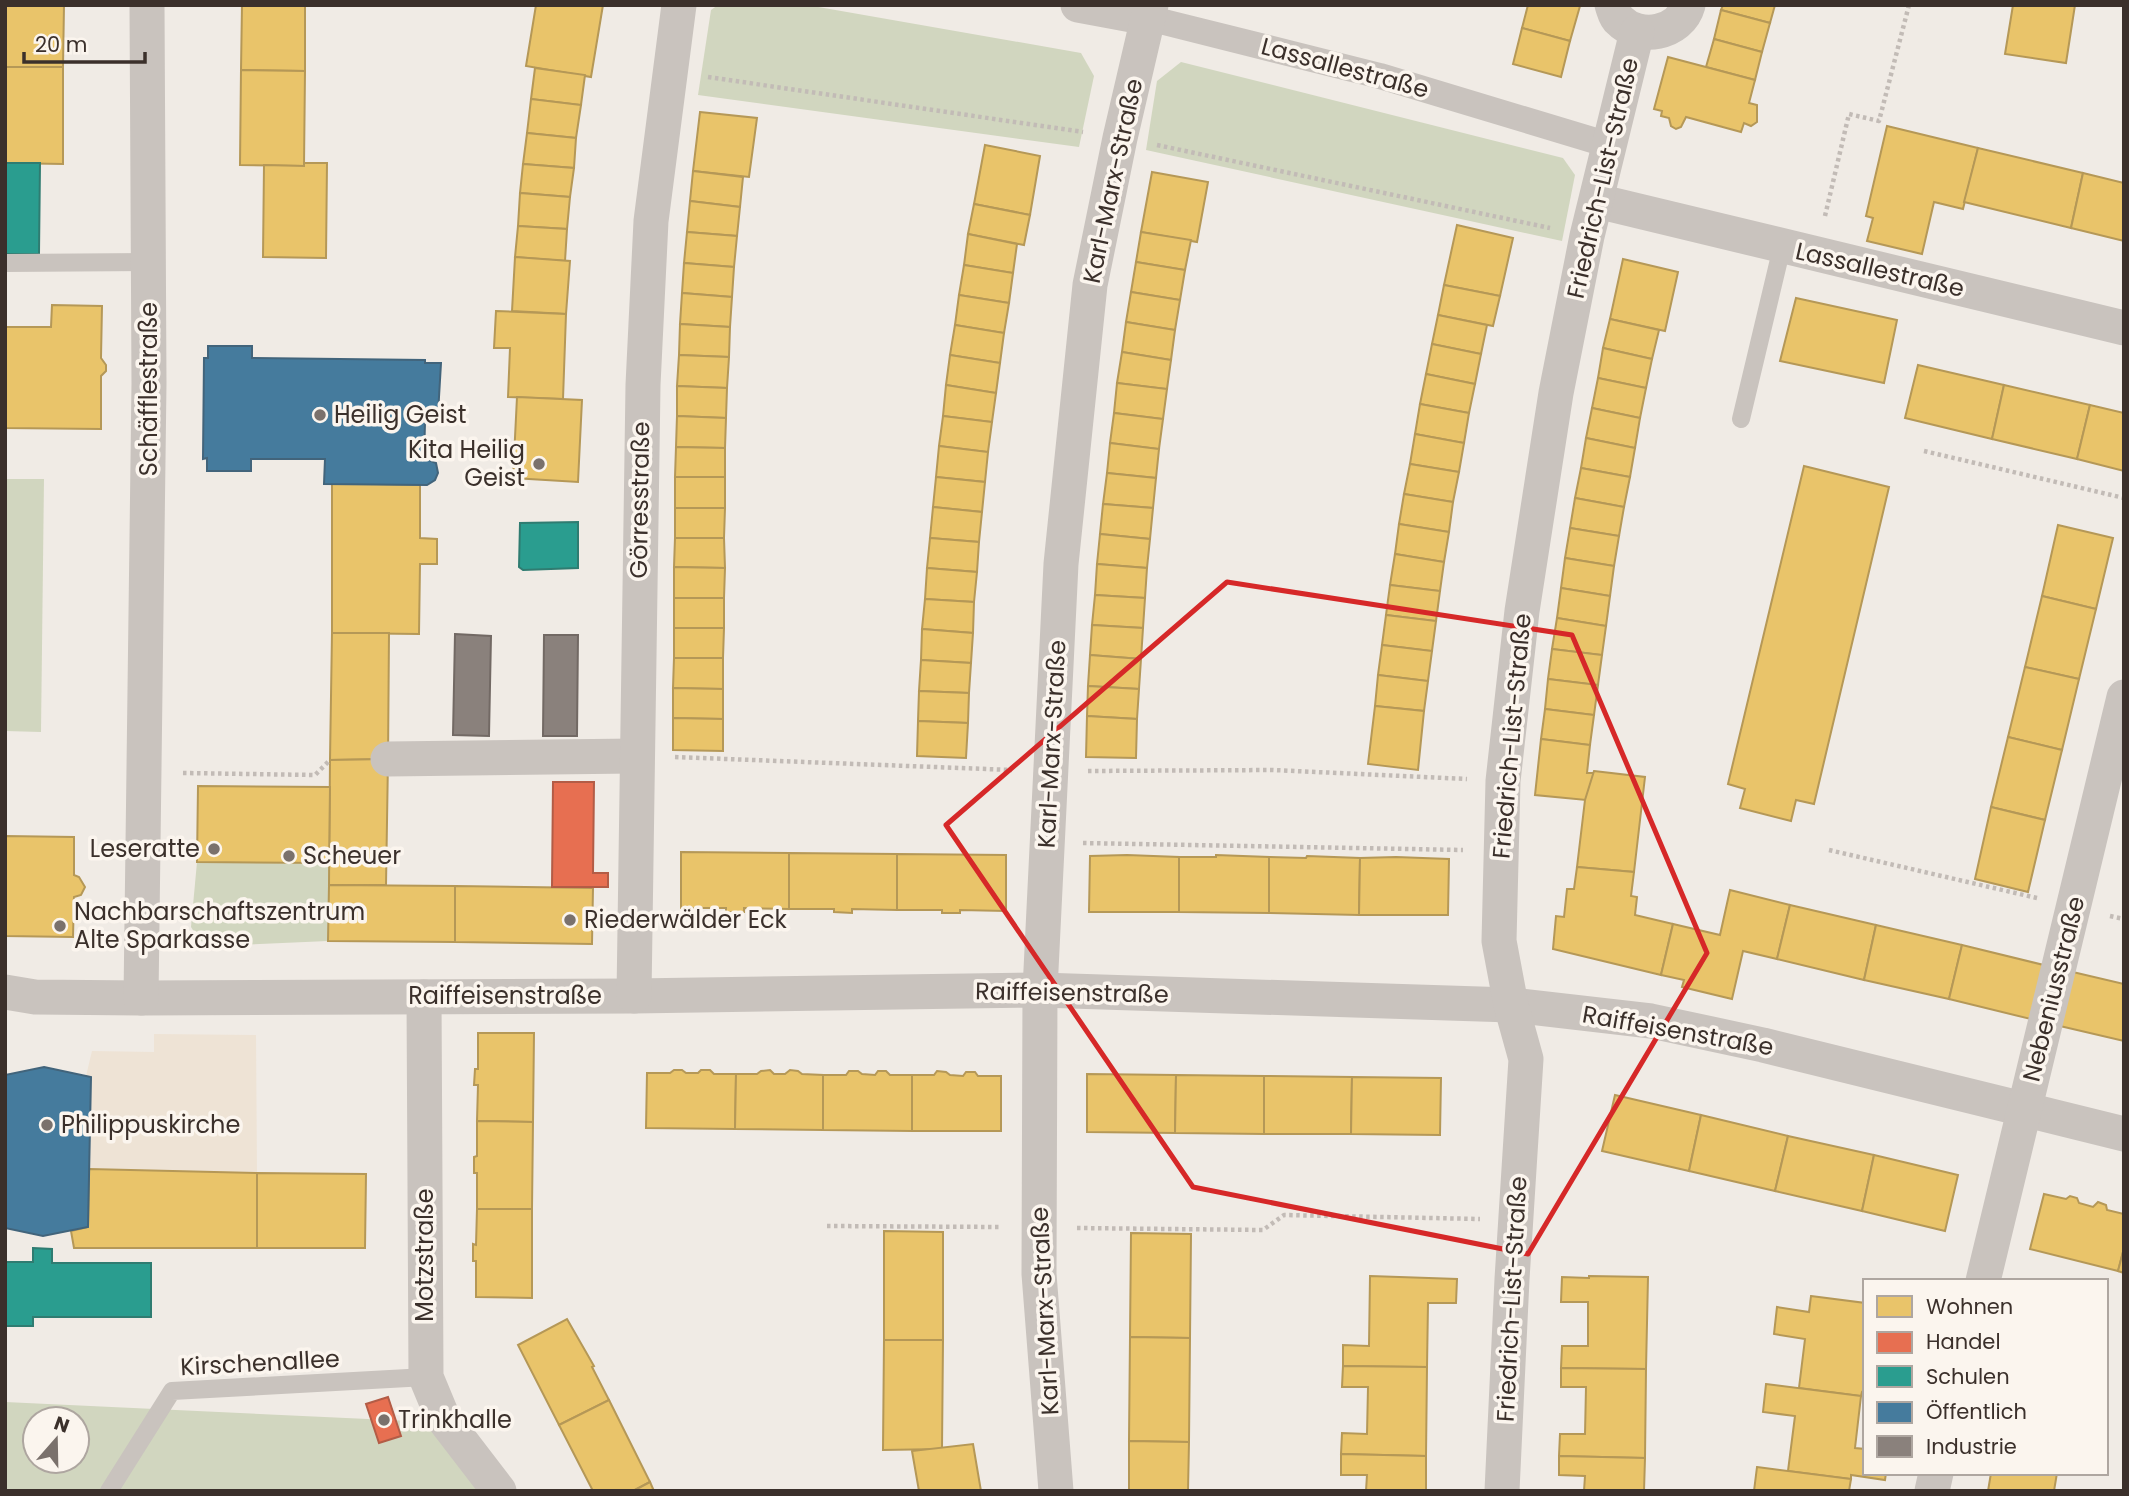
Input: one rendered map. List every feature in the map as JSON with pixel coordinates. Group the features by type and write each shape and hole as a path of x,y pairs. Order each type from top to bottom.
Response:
{"street":[{"name":"Schäfflestraße","path":"141,998 149,262 148,5"},
{"name":"Görresstraße","path":"634,996 635,756 643,385 651,221 679,5"},
{"name":"Lassallestraße","path":"1078,5 1149,11 1380,76 1609,145"},
{"name":"Friedrich-List-Straße","path":"1612,5 1617,20 1637,32 1664,32 1685,14 1688,5"},
{"name":"Karl-Marx-Straße","path":"1056,1491 1039,1274 1040,990 1061,564 1090,285 1149,11"},
{"name":"Friedrich-List-Straße","path":"1502,1491 1526,1059 1511,1005 1499,941 1503,781 1522,611 1556,393 1587,236 1637,32"},
{"name":"Lassallestraße","path":"1597,201 2124,328"},
{"name":"Nebeniusstraße","path":"1983,1279 2124,697"},
{"path":"388,759 635,756"},
{"name":"Raiffeisenstraße","path":"5,992 35,997 141,998 634,996 1040,990 1511,1005 1651,1021 1763,1045 2124,1134"},
{"name":"Motzstraße","path":"424,997 426,1377 433,1400 443,1419 499,1491"}],"lane":[{"path":"1741,419 1799,250"},
{"path":"5,263 149,262"},
{"name":"Kirschenallee","path":"109,1491 172,1391 426,1377"}],"path":[{"path":"1799,250 1849,114 1880,121 1909,5"},
{"path":"1924,451 2124,498"},
{"path":"145,773 315,775 330,760"},
{"path":"1103,842 1426,848"},
{"path":"1829,850 2074,907"},
{"path":"827,1226 1262,1230 1284,1215 1516,1219"}],"highlighted area":[{"path":"1227,582 1572,635 1707,953 1528,1254 1193,1187 946,825"}],"green space":[{"path":"718,5 807,5 1081,53 1094,76 1079,147 698,95 711,10"},
{"path":"1181,62 1563,158 1575,175 1562,241 1146,150 1157,81"},
{"path":"5,479 44,479 41,732 5,731"},
{"path":"197,862 329,863 328,941 214,946 199,940 191,927"},
{"path":"5,1402 69,1405 21,1405 21,1475 91,1475 91,1406 454,1423 489,1491 5,1491"}],"shaded area":[{"path":"154,1034 256,1035 257,1173 89,1169 91,1078 86,1076 92,1051 154,1052"}],"building: Wohnen":[{"path":"5,5 64,5 63,67 5,67"},
{"path":"242,5 305,5 305,71 241,70"},
{"path":"536,5 603,5 591,77 526,66"},
{"path":"1528,5 1580,6 1570,41 1522,28"},
{"path":"1723,5 1775,5 1770,23 1721,10"},
{"path":"2013,5 2075,5 2066,63 2005,54"},
{"path":"1721,10 1770,23 1762,52 1714,39"},
{"path":"1522,28 1570,41 1561,77 1513,64"},
{"path":"1714,39 1762,52 1755,80 1706,67"},
{"path":"1668,57 1755,80 1749,103 1757,105 1757,122 1751,126 1744,123 1741,132 1686,117 1681,127 1676,129 1671,126 1669,118 1661,116 1662,111 1654,109"},
{"path":"5,67 63,67 63,164 5,163"},
{"path":"535,68 585,75 581,105 531,99"},
{"path":"241,70 305,71 304,166 240,165"},
{"path":"531,99 581,105 576,138 527,133"},
{"path":"700,112 757,118 749,177 693,171"},
{"path":"1887,126 1978,148 1963,209 1934,202 1922,254 1867,241 1873,218 1866,216"},
{"path":"527,133 576,138 574,168 523,164"},
{"path":"985,145 1040,156 1030,215 974,204"},
{"path":"1978,148 2083,173 2071,228 1964,202"},
{"path":"304,163 327,163 326,258 263,257 264,165 304,166"},
{"path":"523,164 574,168 570,197 520,193"},
{"path":"693,171 743,177 740,207 690,201"},
{"path":"1152,172 1208,182 1197,242 1141,232"},
{"path":"2083,173 2124,183 2124,241 2071,228"},
{"path":"520,193 570,197 567,229 518,226"},
{"path":"690,201 740,207 737,236 687,232"},
{"path":"974,204 1030,215 1024,245 968,234"},
{"path":"1457,225 1513,238 1500,296 1444,285"},
{"path":"518,226 567,229 565,261 515,257"},
{"path":"687,232 737,236 734,267 684,263"},
{"path":"1141,232 1191,240 1185,270 1136,262"},
{"path":"968,234 1017,244 1013,273 964,265"},
{"path":"515,257 570,261 566,314 512,311"},
{"path":"1623,259 1678,272 1665,331 1610,319"},
{"path":"1136,262 1185,270 1180,300 1131,292"},
{"path":"684,263 734,267 732,297 682,293"},
{"path":"964,265 1013,273 1009,303 959,295"},
{"path":"1444,285 1500,296 1493,326 1438,315"},
{"path":"1131,292 1180,300 1175,330 1126,322"},
{"path":"682,293 732,297 730,327 680,324"},
{"path":"959,295 1009,303 1004,333 955,325"},
{"path":"1796,298 1897,320 1884,383 1780,361"},
{"path":"52,305 102,306 101,358 106,365 106,371 101,376 101,429 5,428 5,327 51,327"},
{"path":"496,311 566,314 563,399 508,397 510,348 494,348"},
{"path":"1438,315 1487,325 1481,354 1432,344"},
{"path":"1610,319 1659,330 1652,359 1603,348"},
{"path":"1126,322 1175,330 1171,360 1122,352"},
{"path":"680,324 730,327 729,357 679,355"},
{"path":"955,325 1004,333 1000,363 950,355"},
{"path":"1432,344 1481,354 1475,384 1426,374"},
{"path":"1603,348 1652,359 1646,388 1598,378"},
{"path":"1122,352 1171,360 1167,389 1117,383"},
{"path":"679,355 729,357 727,388 677,386"},
{"path":"950,355 1000,363 996,393 946,385"},
{"path":"1918,365 2004,385 1992,439 1905,418"},
{"path":"1426,374 1475,384 1469,413 1420,404"},
{"path":"1598,378 1646,388 1640,418 1592,408"},
{"path":"1117,383 1167,389 1163,419 1114,413"},
{"path":"946,385 996,393 992,422 943,416"},
{"path":"2004,385 2090,405 2077,459 1992,439"},
{"path":"677,386 727,388 726,418 677,416"},
{"path":"517,397 582,400 578,482 513,478"},
{"path":"1420,404 1469,413 1464,443 1415,434"},
{"path":"2090,405 2124,413 2124,471 2077,459"},
{"path":"1592,408 1640,418 1635,448 1586,438"},
{"path":"1114,413 1163,419 1159,449 1110,443"},
{"path":"677,416 726,418 725,448 676,447"},
{"path":"943,416 992,422 988,452 939,446"},
{"path":"1415,434 1464,443 1459,472 1410,464"},
{"path":"1586,438 1635,448 1630,477 1581,468"},
{"path":"1110,443 1159,449 1156,478 1107,473"},
{"path":"939,446 988,452 985,482 936,477"},
{"path":"676,447 725,448 725,477 675,477"},
{"path":"1410,464 1459,472 1453,502 1404,494"},
{"path":"1804,466 1889,487 1814,804 1796,800 1791,821 1740,808 1745,789 1728,784"},
{"path":"1581,468 1630,477 1624,507 1575,498"},
{"path":"1107,473 1156,478 1153,508 1103,504"},
{"path":"675,477 725,477 725,508 675,508"},
{"path":"936,477 985,482 982,512 933,507"},
{"path":"332,483 420,485 420,538 437,539 437,564 420,564 419,634 332,633"},
{"path":"1404,494 1453,502 1449,532 1399,524"},
{"path":"1575,498 1624,507 1619,536 1570,528"},
{"path":"1103,504 1153,508 1150,539 1100,534"},
{"path":"933,507 982,512 979,542 930,538"},
{"path":"675,508 725,508 724,538 675,538"},
{"path":"1399,524 1449,532 1444,562 1395,554"},
{"path":"2058,525 2113,538 2096,609 2042,596"},
{"path":"1570,528 1619,536 1614,566 1565,558"},
{"path":"1100,534 1150,539 1147,568 1097,564"},
{"path":"675,538 724,538 725,568 674,567"},
{"path":"930,538 979,542 977,572 927,568"},
{"path":"1395,554 1444,562 1440,591 1390,585"},
{"path":"1565,558 1614,566 1610,596 1561,588"},
{"path":"1097,564 1147,568 1145,598 1095,595"},
{"path":"674,567 725,568 724,598 674,598"},
{"path":"927,568 977,572 974,602 925,599"},
{"path":"1390,585 1440,591 1436,621 1386,615"},
{"path":"1561,588 1610,596 1606,626 1557,618"},
{"path":"1095,595 1145,598 1143,628 1092,625"},
{"path":"2042,596 2096,609 2079,679 2025,667"},
{"path":"674,598 724,598 724,628 674,628"},
{"path":"925,599 974,602 973,633 922,629"},
{"path":"1386,615 1436,621 1432,651 1382,645"},
{"path":"1557,618 1606,626 1602,655 1552,649"},
{"path":"1092,625 1143,628 1141,659 1090,655"},
{"path":"674,628 724,628 723,658 674,658"},
{"path":"922,629 973,633 971,663 921,660"},
{"path":"332,633 389,633 388,759 330,760"},
{"path":"1382,645 1432,651 1428,681 1378,675"},
{"path":"1552,649 1602,655 1598,685 1548,679"},
{"path":"1090,655 1141,659 1139,689 1088,686"},
{"path":"674,658 723,658 723,689 673,688"},
{"path":"921,660 971,663 969,693 919,691"},
{"path":"2025,667 2079,679 2062,750 2008,737"},
{"path":"1378,675 1428,681 1424,711 1375,706"},
{"path":"1548,679 1598,685 1594,715 1545,709"},
{"path":"1088,686 1139,689 1137,719 1087,716"},
{"path":"673,688 723,689 723,719 673,718"},
{"path":"919,691 969,693 968,723 918,721"},
{"path":"1375,706 1424,711 1418,770 1368,764"},
{"path":"1545,709 1594,715 1590,745 1541,739"},
{"path":"1087,716 1137,719 1136,758 1086,757"},
{"path":"673,718 723,719 723,751 673,750"},
{"path":"918,721 968,723 966,758 917,756"},
{"path":"2008,737 2062,750 2045,820 1991,807"},
{"path":"1541,739 1590,745 1587,773 1594,773 1586,800 1535,795"},
{"path":"388,759 386,885 329,885 330,760"},
{"path":"1594,771 1645,777 1634,872 1577,867 1585,800"},
{"path":"198,786 330,787 329,863 197,862"},
{"path":"1991,807 2045,820 2028,892 1975,879"},
{"path":"5,836 74,837 74,875 79,877 85,887 81,895 74,897 73,937 5,936"},
{"path":"681,852 789,853 789,909 744,908 744,912 726,912 726,908 681,908"},
{"path":"789,853 897,854 897,910 852,909 852,913 834,912 834,909 789,909"},
{"path":"897,854 1006,855 1006,911 960,910 960,913 942,913 942,910 897,910"},
{"path":"1090,856 1179,857 1179,912 1089,912"},
{"path":"1179,857 1269,857 1269,913 1179,912"},
{"path":"1269,857 1360,858 1359,915 1269,913"},
{"path":"1360,858 1449,859 1448,915 1359,915"},
{"path":"1577,867 1634,872 1631,896 1637,897 1635,915 1673,924 1661,975 1553,949 1556,916 1564,917 1567,889 1574,889"},
{"path":"329,885 455,886 455,942 328,941"},
{"path":"455,886 593,888 592,944 455,942"},
{"path":"1730,890 1790,905 1777,959 1743,951 1732,999 1682,987 1684,980 1661,975 1673,924 1720,935"},
{"path":"1790,905 1876,925 1864,980 1777,959"},
{"path":"1876,925 1962,945 1949,999 1864,980"},
{"path":"1962,945 2060,969 2047,1023 1949,999"},
{"path":"2060,969 2124,984 2124,1041 2047,1023"},
{"path":"478,1033 534,1033 533,1122 477,1121 478,1085 474,1085 475,1069 478,1069"},
{"path":"674,1070 698,1073 701,1070 710,1070 714,1074 736,1074 735,1129 646,1128 647,1073 670,1073"},
{"path":"770,1070 774,1074 785,1074 790,1070 802,1074 823,1075 823,1130 735,1129 736,1074 757,1074"},
{"path":"849,1071 875,1075 878,1071 886,1071 890,1075 912,1075 912,1131 823,1130 823,1075 846,1075"},
{"path":"937,1071 950,1075 963,1076 966,1072 975,1072 978,1076 1001,1076 1001,1131 912,1131 912,1075 934,1075"},
{"path":"1087,1074 1176,1075 1175,1133 1087,1132"},
{"path":"1176,1075 1264,1076 1264,1134 1175,1133"},
{"path":"1264,1076 1352,1077 1351,1134 1264,1134"},
{"path":"1352,1077 1441,1078 1440,1135 1351,1134"},
{"path":"1615,1095 1701,1115 1689,1171 1602,1151"},
{"path":"1701,1115 1788,1136 1775,1191 1689,1171"},
{"path":"477,1121 533,1122 532,1209 477,1209 474,1157 477,1156"},
{"path":"1788,1136 1874,1155 1862,1211 1775,1191"},
{"path":"1874,1155 1958,1175 1945,1231 1862,1211"},
{"path":"89,1169 257,1173 257,1248 74,1248 71,1231 88,1227"},
{"path":"257,1173 366,1174 365,1248 257,1248"},
{"path":"2044,1194 2066,1199 2070,1196 2077,1198 2079,1203 2093,1207 2098,1202 2106,1205 2107,1210 2124,1214 2124,1248 2118,1271 2030,1249"},
{"path":"477,1209 532,1209 532,1298 476,1297 473,1244 476,1245"},
{"path":"884,1231 943,1232 943,1340 884,1340"},
{"path":"1131,1233 1191,1234 1190,1338 1130,1337"},
{"path":"2124,1248 2124,1273 2118,1271"},
{"path":"1370,1276 1457,1279 1456,1303 1428,1303 1427,1367 1343,1366 1343,1345 1369,1346"},
{"path":"1562,1277 1648,1277 1646,1369 1561,1368 1562,1346 1588,1346 1588,1302 1561,1302"},
{"path":"1811,1296 1863,1303 1861,1396 1799,1388 1805,1339 1774,1334 1777,1307 1809,1312"},
{"path":"567,1319 594,1366 592,1367 609,1400 559,1425 518,1345"},
{"path":"1130,1337 1190,1338 1189,1442 1129,1441"},
{"path":"884,1340 943,1340 942,1449 883,1450"},
{"path":"1343,1366 1427,1367 1426,1456 1341,1454 1342,1433 1367,1434 1368,1387 1342,1387"},
{"path":"1561,1368 1646,1369 1645,1458 1559,1456 1560,1434 1585,1434 1586,1387 1561,1387"},
{"path":"1766,1384 1861,1396 1855,1448 1863,1449 1863,1475 1886,1475 1885,1480 1851,1475 1851,1479 1788,1471 1795,1416 1763,1412"},
{"path":"609,1400 650,1482 633,1491 593,1491 559,1425"},
{"path":"1129,1441 1189,1442 1188,1491 1129,1491"},
{"path":"973,1444 981,1491 919,1491 912,1451"},
{"path":"1341,1454 1426,1456 1426,1491 1366,1491 1367,1475 1341,1475"},
{"path":"1559,1456 1645,1458 1644,1491 1584,1491 1585,1476 1559,1475"},
{"path":"1757,1467 1851,1479 1849,1491 1754,1491"},
{"path":"1991,1475 2057,1475 2054,1491 1988,1491"},
{"path":"650,1482 654,1491 633,1491"}],"building: Handel":[{"path":"553,782 594,782 593,873 608,873 608,887 552,887"},
{"name":"Trinkhalle","path":"388,1397 401,1436 379,1443 366,1404"}],"building: Schulen":[{"path":"5,163 40,163 39,254 5,254"},
{"path":"578,522 578,568 523,570 519,567 520,523"},
{"path":"33,1248 52,1249 52,1263 151,1263 151,1317 33,1317 33,1326 5,1326 5,1262 33,1262"}],"building: Öffentlich":[{"name":"Heilig Geist","path":"208,346 252,346 252,358 425,360 425,363 441,363 438,414 432,421 425,423 424,458 436,463 438,473 435,480 427,485 324,484 325,459 251,459 251,471 207,471 207,458 203,459 204,358 208,358"},
{"name":"Philippuskirche","path":"44,1067 91,1077 88,1227 43,1236 5,1228 5,1075"}],"building: Industrie":[{"path":"455,634 491,636 489,736 453,735"},
{"path":"544,635 578,635 577,736 543,736"}],"place":[{"name":"Heilig Geist","path":"320,415"},
{"name":"Kita Heilig Geist","path":"539,464"},
{"name":"Leseratte","path":"214,849"},
{"name":"Scheuer","path":"289,856"},
{"name":"Riederwälder Eck","path":"570,920"},
{"name":"Nachbarschaftszentrum Alte Sparkasse","path":"60,926"},
{"name":"Philippuskirche","path":"47,1125"},
{"name":"Trinkhalle","path":"384,1420"}]}
